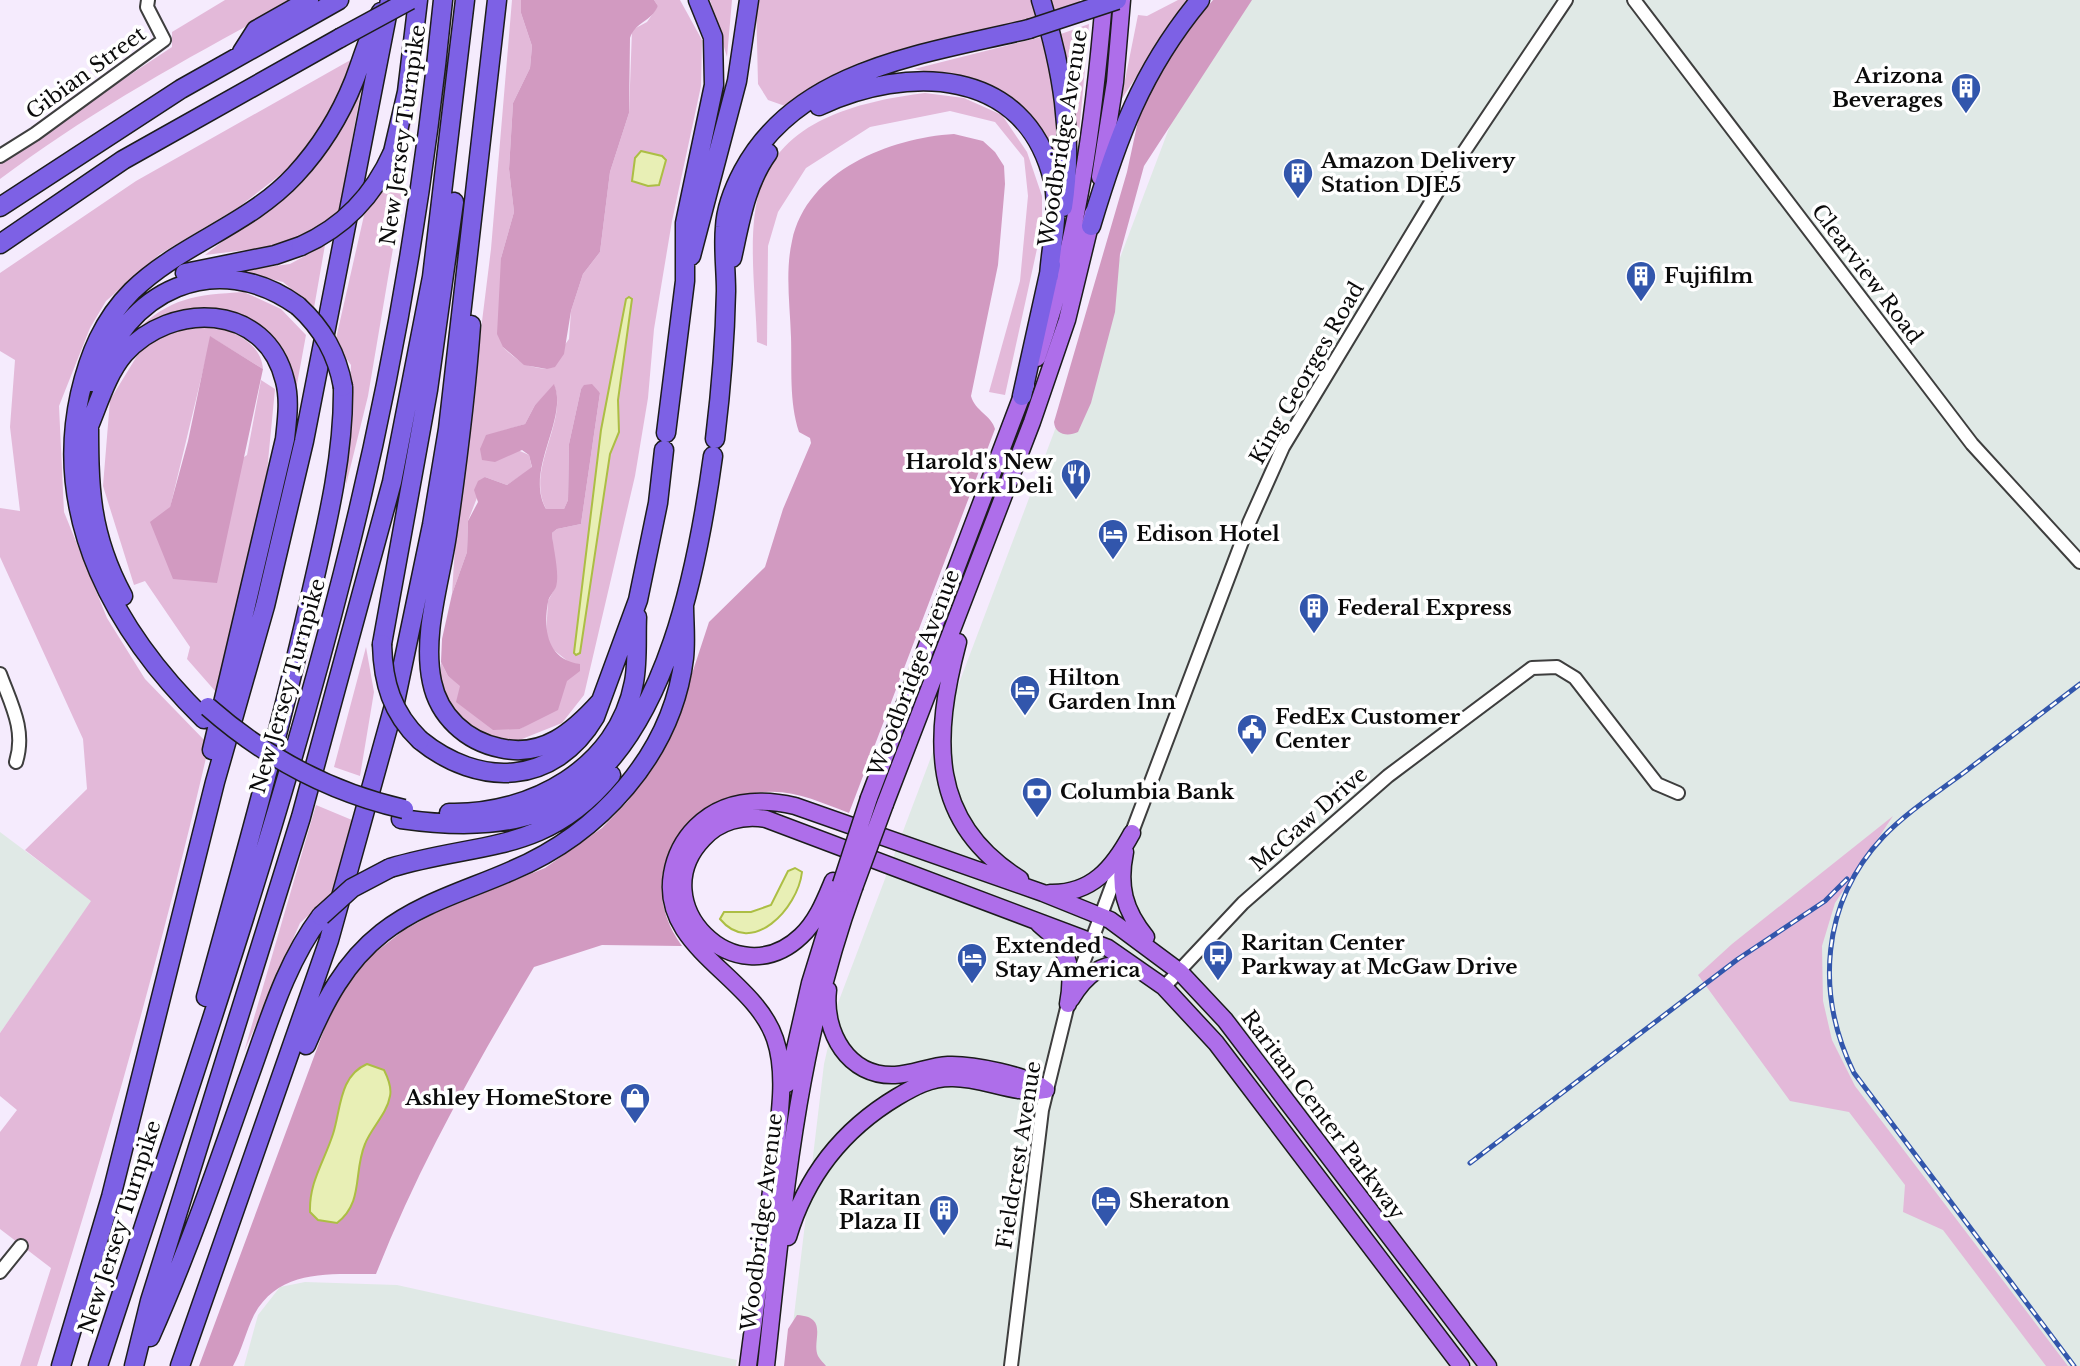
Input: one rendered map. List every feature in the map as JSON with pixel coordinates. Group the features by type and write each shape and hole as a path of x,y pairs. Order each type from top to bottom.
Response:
{"highway":[{"path":"241,54 256,30 309,0"},
{"path":"0,206 241,54 339,0"},
{"path":"389,0 373,27 343,107 313,155 272,197 169,261 132,291 105,325 86,365 74,435 74,467 82,527 91,555 138,645 178,693 252,744 298,771 348,794 402,814 450,824 489,823 545,809 570,796 591,780 626,737 662,666 684,605 700,540 714,448 723,358 725,227 728,206 751,157 768,134 789,114 841,81 871,69 1029,29 1117,0"},
{"name":"New Jersey Turnpike","path":"61,1366 111,1197 201,835 265,606 304,441 389,0"},
{"path":"0,244 124,160 410,0"},
{"path":"84,377 111,327 139,298 156,286 189,271 275,255 300,246 317,239 353,213 382,176 393,152 407,92 418,0"},
{"name":"New Jersey Turnpike","path":"98,1366 188,1093 311,692 366,479 408,270 443,0"},
{"path":"135,1366 150,1301 301,817 368,579 395,470 430,290 466,0"},
{"path":"180,1366 280,1086 354,861 395,702 432,525 448,429 497,0"},
{"path":"454,113 458,154 451,238 428,390 382,644 387,690 401,719 420,740 436,754 472,770 512,773 533,770 552,762 572,748 586,732 638,600 658,503 685,281 685,223 714,85 716,58 710,27 698,0"},
{"path":"685,281 737,81 750,0"},
{"path":"1032,0 1053,45"},
{"path":"1022,396 1066,189 1068,141 1064,94 1041,0"},
{"path":"1091,226 1115,144 1140,86 1175,30 1200,0"},
{"path":"726,288 750,187 760,164 791,125 813,108 842,95 920,80 947,81 987,93 1014,112 1034,136 1053,179 1055,199 1049,276"},
{"path":"471,231 477,268 459,444 430,639 432,684 441,707 454,723 486,745 506,750 527,750 562,738 581,724 600,702"},
{"path":"188,1093 193,1044 276,744 318,561 339,450 343,387 332,349 323,332 299,306 266,287 226,278 182,285 153,299 131,318 109,350 94,390 89,426 89,491 111,571 148,639 206,713"},
{"path":"89,426 110,375 123,356 152,330 188,317 223,319 248,330 268,347 285,380 288,397 285,439 201,797 201,835"},
{"path":"402,814 456,813 511,806 539,797 582,771 608,741 631,694 635,679 638,600"},
{"path":"280,1086 298,1066 337,982 366,947 383,932 423,907 513,870 559,847 602,814 620,796 648,755 671,707 684,661 684,605"},
{"path":"135,1366 177,1277 283,981 295,955 321,916 352,888 390,868 508,844 530,837 571,813 606,780 636,741 659,692 662,666"}],"main road":[{"name":"Woodbridge Avenue","path":"748,1366 772,1176 798,1031 869,798 1051,315 1074,223 1090,129 1104,0"},
{"name":"Woodbridge Avenue","path":"766,1366 803,1067 843,884 885,804 986,546 1067,320 1091,226 1108,131 1122,0"},
{"path":"986,546 961,631 945,701 943,734 946,780 957,814 974,842 999,865 1043,893"},
{"path":"772,1176 780,1072 773,1034 754,1001 688,936 673,906 671,885 674,863 685,840 698,825 720,811 738,804 781,803 1043,893 1076,891 1094,884 1119,856 1132,833"},
{"name":"Raritan Center Parkway","path":"843,884 801,936 782,949 756,956 730,952 705,937 689,913 684,891 688,862 703,838 727,822 759,818 780,822 1091,940 1141,969 1164,987 1216,1043 1461,1366"},
{"path":"1125,852 1121,877 1125,904 1132,920 1163,958"},
{"path":"843,884 827,1000 830,1029 847,1056 862,1067 881,1074 961,1066 1029,1080 1046,1090"},
{"name":"Raritan Center Parkway","path":"1043,893 1100,915 1128,930 1180,971 1204,995 1488,1366"},
{"path":"1023,914 1065,948 1072,973 1068,1004"},
{"path":"1068,1004 1084,980 1099,968 1120,964 1141,969"},
{"path":"773,1304 787,1241 804,1195 830,1153 866,1118 919,1084 939,1079 961,1078 1028,1092 1046,1090"}],"street":[{"name":"King Georges Road","path":"1100,915 1249,523 1283,447 1439,190 1566,0"},
{"name":"Clearview Road","path":"1634,0 1976,450 2080,562"},
{"name":"Gibian Street","path":"0,156 35,134 163,40 147,3"},
{"name":"McGaw Drive","path":"1164,987 1243,902 1388,776 1532,668 1552,666 1571,674 1657,784 1678,793"},
{"path":"0,674 20,727 22,744 16,762"},
{"name":"Fieldcrest Avenue","path":"1011,1366 1032,1172 1046,1090 1068,1004 1100,915"},
{"path":"0,1272 21,1246"}],"shaded area":[{"path":"225,0 295,0 107,106 0,179 0,161 172,47 172,32"},
{"path":"512,0 521,0 521,13 532,46 530,68 513,103 509,169 514,212 501,258 503,347 518,360 534,367 547,369 569,339 571,311 583,274 600,252 610,172 629,113 632,30 647,22 658,6 654,0 680,0 702,40 701,86 672,221 654,329 648,398 635,476 584,695 562,723 517,741 488,738 458,718 441,686 441,662 448,676 520,729 536,719 570,663 550,647 546,635 548,601 556,586 552,533 557,529 581,524 600,393 585,385 581,389 569,444 568,500 564,509 546,509 541,494 543,462 556,414 554,385 535,405 525,424 486,436 529,455 532,468 507,485 485,477 468,521 467,552 452,594 456,531 491,249"},
{"path":"521,0 654,0 658,6 630,38 629,113 610,172 600,252 583,274 571,311 564,354 555,367 547,369 524,365 503,347 497,334 501,258 514,212 509,169 513,103 530,68 532,46 521,13"},
{"path":"710,0 732,0 727,57"},
{"path":"756,0 1080,0 1079,7 860,62 785,106 768,100 758,84"},
{"path":"1178,0 1192,0 1157,45 1121,100 1138,15 1147,16"},
{"path":"1213,0 1252,0 1144,166 1120,254 1115,312 1091,403 1078,432 1063,434 1057,430 1054,422 1127,172 1141,107 1176,44"},
{"path":"1248,0 2080,0 2080,1366 788,1366 824,1064 838,1003 1182,94"},
{"path":"1089,24 1078,145 1058,35"},
{"path":"1041,37 1055,93 1060,171 1024,109 984,83 914,69"},
{"path":"354,58 333,108 298,161 239,207 160,254 106,301 90,328 59,406 64,512 107,618 145,679 209,745 151,980 85,1212 37,1366 20,1366 51,1268 0,1229 0,1132 17,1110 0,1096 0,1033 91,901 25,850 87,789 83,739 0,557 0,508 20,511 10,427 15,360 0,351 0,273 136,181"},
{"path":"362,85 338,217 279,246 205,255 277,199"},
{"path":"925,93 964,98 1002,115 1027,152 1042,196 1042,226 1005,395 989,392 1020,281 1028,196 1024,158 995,122 950,111 870,127 806,168 778,212 768,246 767,346 757,342 754,222 761,186 772,163 788,144 828,117 876,101"},
{"path":"411,116 408,160 368,396 346,485 351,365 335,343 365,211 402,156"},
{"path":"954,134 983,141 995,152 1004,166 998,265 971,396 995,429 849,813 798,795 766,792 737,797 711,808 690,824 674,844 664,867 662,893 667,919 682,946 602,945 534,967 449,1118 410,1195 376,1274 307,1277 277,1289 254,1315 233,1366 199,1366 325,1027 345,986 372,955 404,930 439,911 545,868 602,828 628,801 652,768 685,695 709,622 765,567 783,509 811,443 810,438 799,432 792,385 789,265 792,241 801,216 815,195 833,177 855,162 904,142"},
{"path":"641,151 662,156 666,160 659,185 648,186 632,181 635,158"},
{"path":"325,245 314,308 283,282 237,271 290,264"},
{"path":"244,292 281,309 306,335 295,395 290,368 270,335 234,313 187,311 134,333 159,312 184,300"},
{"path":"626,299 632,299 618,400 619,432 610,454 580,653 576,655 574,653 601,430"},
{"path":"205,322 250,343 261,359 263,369 211,337 170,508 247,455 261,380 275,389 266,482 216,692 187,659 190,647 145,581 134,585 103,486 110,400 148,338"},
{"path":"210,336 263,369 217,583 173,579 150,522 170,507 188,441"},
{"path":"554,384 556,413 540,478 546,509 564,509 568,500 569,444 581,389 584,385 592,384 600,393 581,524 557,529 552,533 557,581 548,602 547,632 554,650 569,661 580,664 580,671 567,681 558,710 520,729 493,730 456,702 460,686 448,676 441,662 442,639 452,594 467,552 468,521 478,502 474,490 478,481 485,477 507,485 532,467 529,455 522,450 495,462 482,460 480,449 486,435 525,424 535,405"},
{"path":"366,647 374,692 360,776 334,767"},
{"path":"316,805 352,820 332,894 300,923 244,1052"},
{"path":"1893,816 1835,903 1822,946 1823,1001 1832,1040 1855,1086 2068,1366 2046,1366 1943,1230 1903,1212 1905,1185 1849,1112 1790,1101 1698,975 1732,944"},
{"path":"0,832 92,901 0,1033"},
{"path":"795,868 802,872 799,886 783,913 772,924 759,931 746,933 733,930 720,919 724,912 751,912 771,905 788,871"},
{"path":"367,1064 384,1070 390,1086 388,1103 361,1155 351,1206 337,1223 318,1220 310,1212 314,1182 333,1134 346,1085 358,1069"},
{"path":"305,1282 397,1285 737,1360 736,1366 244,1366 258,1315 280,1287"},
{"path":"797,1315 813,1320 816,1325 816,1350 826,1366 784,1366 788,1329"}],"railway":[{"path":"2074,1366 1854,1073 1833,1012 1830,981 1836,920 1862,863 1883,837 1912,811 2080,684"},
{"path":"1470,1163 1738,959 1825,901 1847,879"}],"place":[{"name":"Arizona Beverages","path":"1966,115"},
{"name":"Amazon Delivery Station DJE5","path":"1298,200"},
{"name":"Fujifilm","path":"1641,303"},
{"name":"Harold's New York Deli","path":"1076,501"},
{"name":"Edison Hotel","path":"1113,561"},
{"name":"Federal Express","path":"1314,635"},
{"name":"Hilton Garden Inn","path":"1025,717"},
{"name":"FedEx Customer Center","path":"1252,756"},
{"name":"Columbia Bank","path":"1037,819"},
{"name":"Raritan Center Parkway at McGaw Drive","path":"1218,982"},
{"name":"Extended Stay America","path":"972,985"},
{"name":"Ashley HomeStore","path":"635,1125"},
{"name":"Sheraton","path":"1106,1228"},
{"name":"Raritan Plaza II","path":"944,1237"}]}
